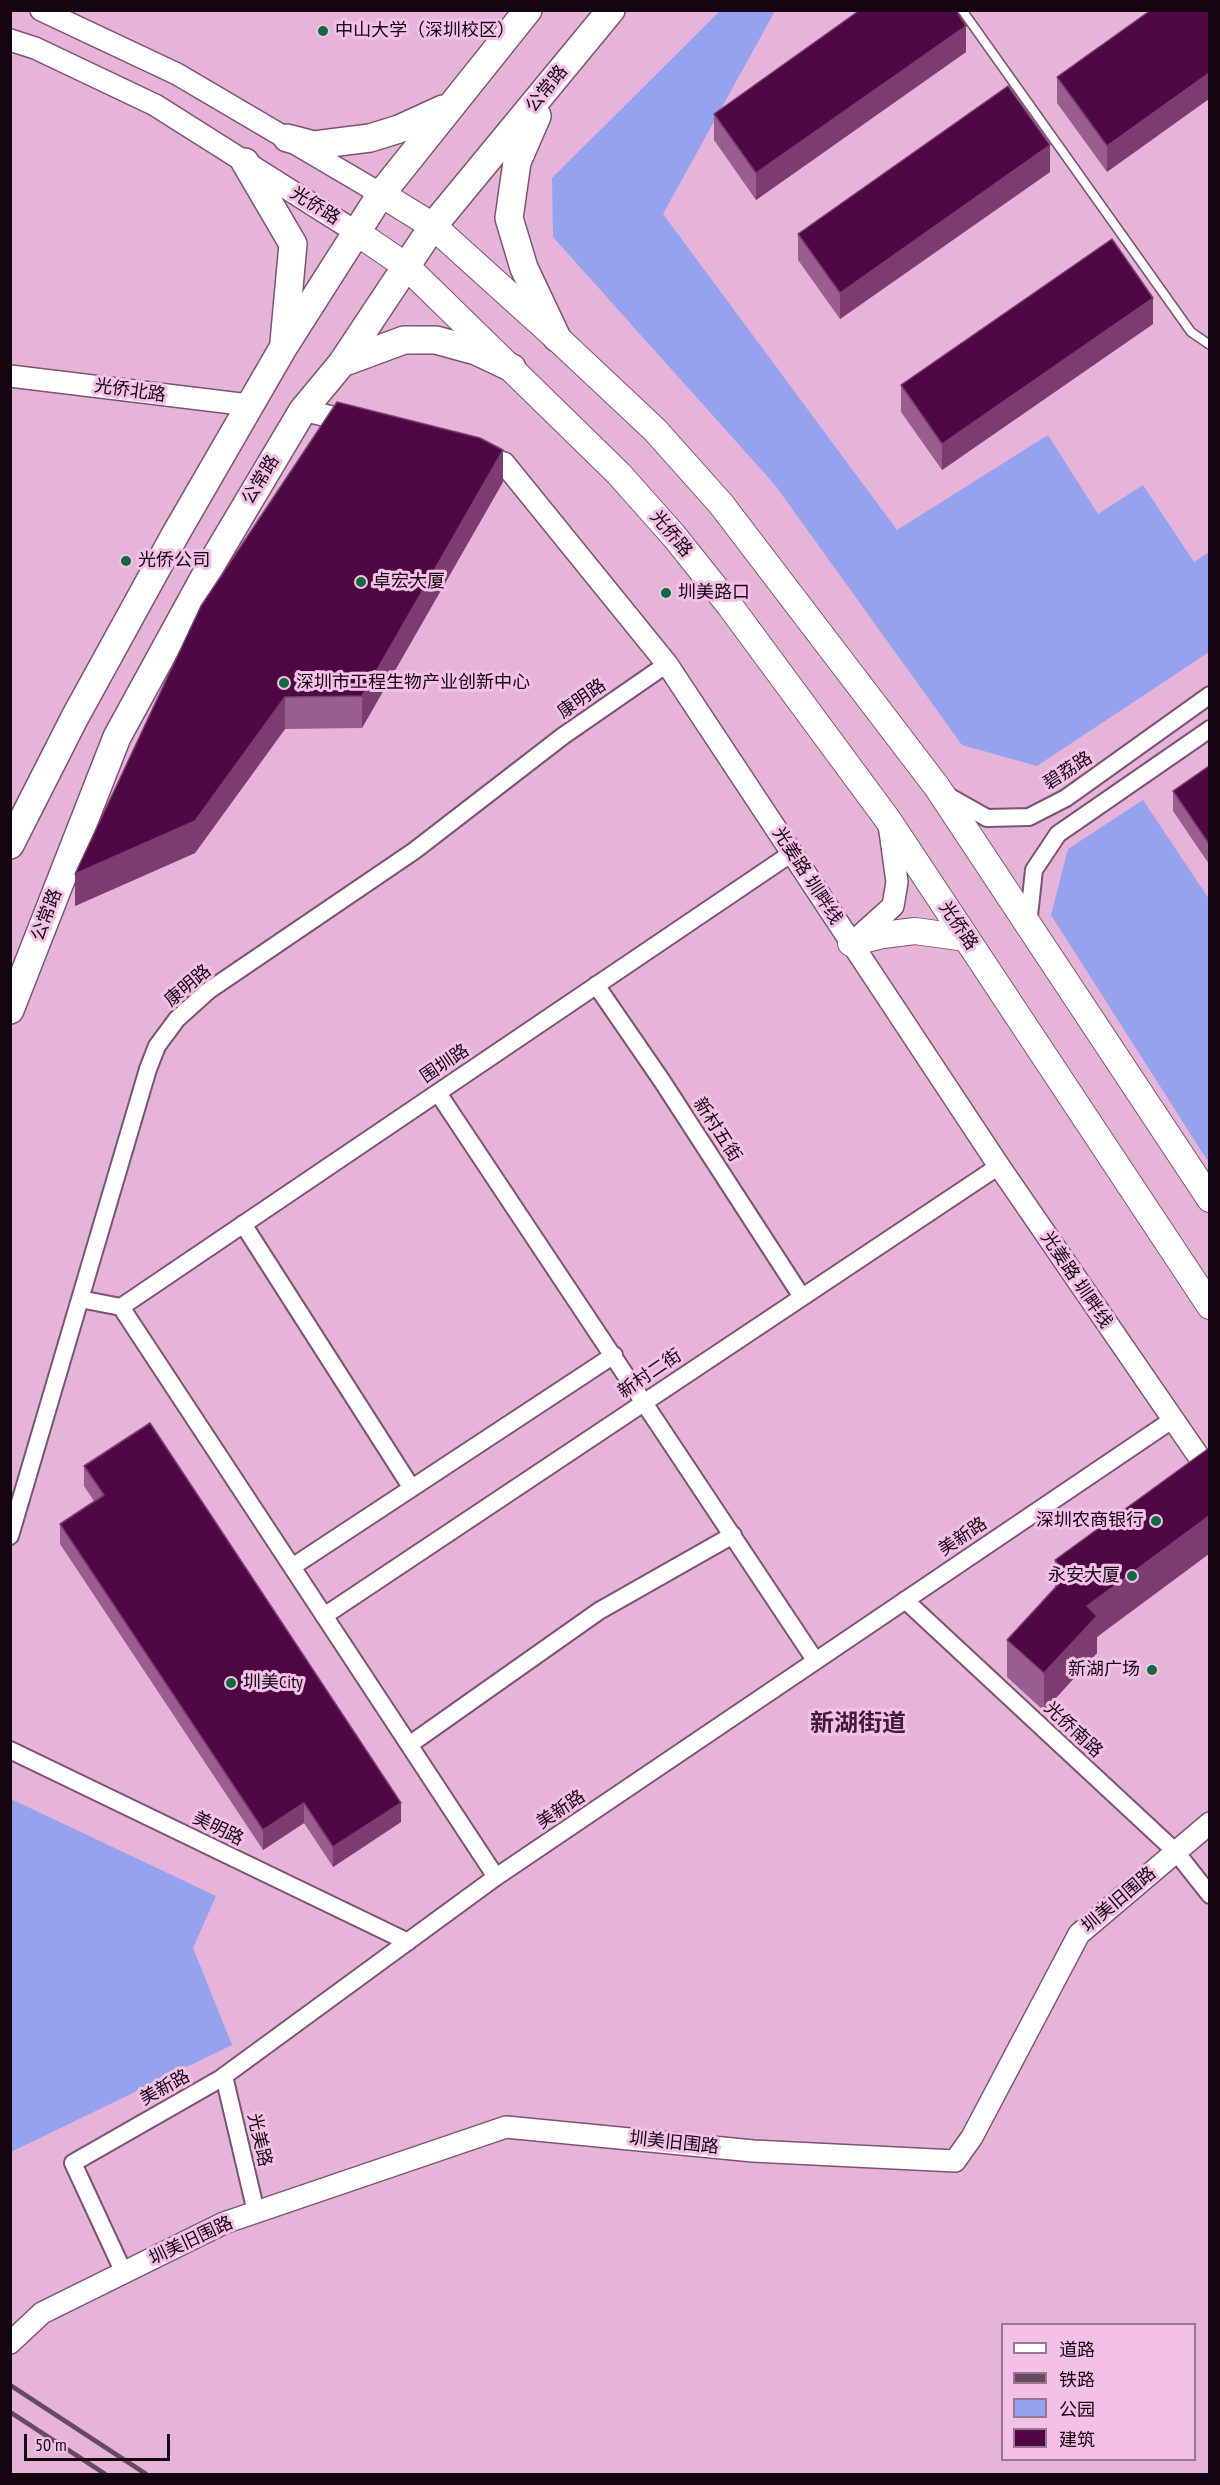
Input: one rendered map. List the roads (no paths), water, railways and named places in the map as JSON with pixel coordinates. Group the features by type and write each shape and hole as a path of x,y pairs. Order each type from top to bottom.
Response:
{"highway":[{"path":"10,845 75,717 283,348 381,194 528,10"},
{"name":"公常路","path":"10,1010 117,737 215,558 303,410 342,363 433,226 611,10"},
{"path":"549,87 517,162 509,218 524,268 557,338"},
{"path":"287,138 314,145 370,138 399,129 452,104"},
{"path":"245,162 293,244 283,348"},
{"path":"342,363 404,340 436,340 476,351 512,368"}],"main road":[{"path":"381,194 433,226 557,338 655,430 721,504 937,788 1209,1199"},
{"name":"光侨路","path":"356,232 406,266 619,474 674,536 730,606 888,820 1209,1306"},
{"path":"851,943 883,935 915,932 966,938"}],"street":[{"path":"41,10 177,74 381,194"},
{"name":"光侨路","path":"10,40 35,48 154,105 356,232"},
{"name":"光侨北路","path":"10,376 249,405"},
{"path":"303,410 381,429"},
{"name":"光姜路 圳畔线","path":"459,450 504,463 667,664 999,1166 1209,1473"},
{"name":"康明路","path":"10,1536 148,1069 157,1046 177,1019 208,991 414,851 563,736 667,664"},
{"name":"碧荔路","path":"937,788 960,805 987,818 1029,817 1066,798 1209,695"},
{"path":"1028,925 1034,870 1058,834 1209,729"},
{"path":"851,943 893,906 897,882 888,820"},
{"name":"围圳路","path":"121,1307 792,853"},
{"name":"新村五街","path":"596,985 662,1081 802,1297"},
{"path":"438,1093 815,1660"},
{"name":"新村二街","path":"324,1616 999,1166"},
{"path":"243,1224 411,1487"},
{"path":"80,1299 121,1307 496,1877"},
{"path":"292,1567 614,1355"},
{"name":"美新路","path":"124,2273 73,2163 224,2076 496,1877 1172,1420"},
{"path":"409,1745 599,1611 733,1535"},
{"name":"光侨南路","path":"904,1600 1176,1852 1209,1895"},
{"name":"美明路","path":"10,1750 408,1942"},
{"name":"圳美旧围路","path":"10,2343 42,2313 224,2223 506,2127 753,2151 955,2161 972,2137 1079,1934 1209,1823"},
{"name":"光美路","path":"224,2076 256,2212"}],"lane":[{"path":"962,10 1191,332 1209,345"}],"railway":[{"path":"10,2385 146,2474"},
{"path":"10,2412 105,2474"}],"place":[{"name":"中山大学（深圳校区）","path":"323,31"},
{"name":"光侨公司","path":"126,561"},
{"name":"卓宏大厦","path":"361,582"},
{"name":"圳美路口","path":"666,593"},
{"name":"深圳市工程生物产业创新中心","path":"284,683"},
{"name":"深圳农商银行","path":"1156,1521"},
{"name":"永安大厦","path":"1132,1576"},
{"name":"新湖广场","path":"1152,1670"},
{"name":"圳美City","path":"231,1683"}],"district":[{"name":"新湖街道","path":"858,1724"}]}
